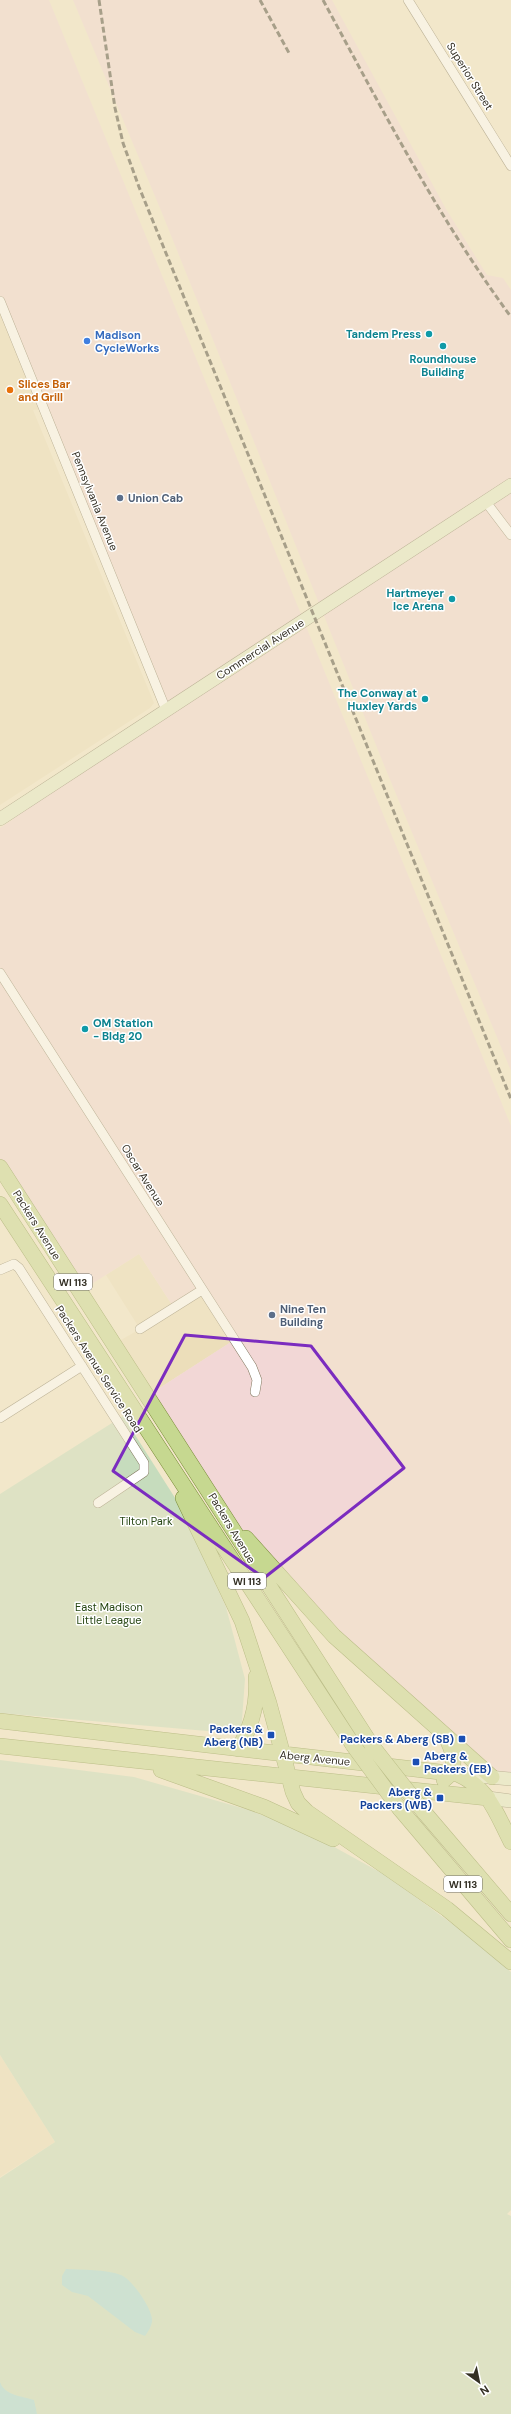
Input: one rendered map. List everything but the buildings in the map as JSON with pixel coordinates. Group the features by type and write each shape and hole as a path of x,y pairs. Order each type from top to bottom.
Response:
{"main road":[{"name":"Packers Avenue","path":"0,1167 213,1497 256,1569 372,1746 424,1812 511,1914"},
{"name":"Packers Avenue","path":"0,1204 353,1745 400,1809 511,1940"},
{"path":"162,1454 238,1610 284,1755 294,1796 303,1809 447,1909 511,1962"},
{"path":"213,1497 265,1562 334,1636 492,1777"},
{"path":"238,1749 249,1729 255,1707 257,1685 254,1660"},
{"name":"Aberg Avenue","path":"0,1721 284,1755 454,1773"},
{"path":"444,1734 452,1751 454,1773"},
{"name":"Aberg Avenue","path":"0,1746 488,1798"},
{"path":"135,1761 264,1807 323,1834 393,1872"},
{"path":"337,1781 351,1777 431,1785 454,1773"},
{"path":"454,1773 479,1787 488,1798 510,1835"}],"street":[{"name":"Superior Street","path":"408,0 510,161"},
{"name":"Pennsylvania Avenue","path":"0,301 166,710"},
{"name":"Commercial Avenue","path":"3,816 511,486"},
{"path":"486,502 511,535"},
{"name":"Oscar Avenue","path":"0,973 252,1368 257,1380 255,1392"},
{"name":"Packers Avenue Service Road","path":"0,1270 14,1264 19,1268 141,1456 146,1470 138,1478 98,1503"},
{"path":"140,1329 202,1290"},
{"path":"0,1418 82,1366"},
{"name":"Aberg Avenue","path":"454,1773 511,1779"},
{"name":"Aberg Avenue","path":"488,1798 511,1801"}],"highlighted area":[{"path":"185,1335 311,1346 404,1468 264,1578 113,1471"}],"shaded area":[{"path":"0,0 49,0 511,1126 511,1779 457,1774 477,1763 334,1636 213,1497 147,1396 234,1340 202,1290 174,1308 139,1254 79,1292 0,1167 0,828 14,819 9,812 166,710 0,301"},
{"path":"73,0 332,0 446,209 487,275 503,278 511,290 511,1071 384,765 162,213"},
{"path":"0,301 44,409 33,410 154,703 150,708 0,805"},
{"path":"139,1254 174,1308 202,1290 234,1340 147,1396 114,1344 140,1329 106,1275"},
{"path":"0,2055 55,2142 0,2177"}],"green space":[{"name":"East Madison Little League","path":"123,1416 177,1501 226,1607 245,1679 241,1734 0,1713 0,1494"},
{"path":"0,1760 134,1777 249,1810 307,1832 387,1876 477,1942 511,1972 511,2210 507,2214 511,2216 511,2414 0,2414 0,2178 55,2142 0,2055"}],"water":[{"path":"66,2269 94,2270 115,2273 131,2282 146,2303 152,2317 151,2326 145,2336 135,2332 88,2296 72,2292 62,2285 62,2276"},
{"path":"0,2382 2,2387 10,2393 34,2400 37,2414 0,2414"}],"railway":[{"path":"99,0 115,108 123,143 139,187 511,1099"},
{"path":"260,0 289,53"},
{"path":"323,0 411,162 484,279 511,317"}],"place":[{"name":"Tandem Press","path":"429,334"},
{"name":"Madison CycleWorks","path":"87,341"},
{"name":"Roundhouse Building","path":"443,346"},
{"name":"Slices Bar and Grill","path":"10,390"},
{"name":"Union Cab","path":"120,498"},
{"name":"Hartmeyer Ice Arena","path":"452,599"},
{"name":"The Conway at Huxley Yards","path":"425,699"},
{"name":"OM Station - Bldg 20","path":"85,1029"},
{"name":"Nine Ten Building","path":"272,1315"},
{"name":"Packers & Aberg (NB)","path":"271,1735"},
{"name":"Packers & Aberg (SB)","path":"462,1739"},
{"name":"Aberg & Packers (EB)","path":"416,1762"},
{"name":"Aberg & Packers (WB)","path":"440,1798"}],"park label":[{"name":"Tilton Park","path":"146,1521"}]}
